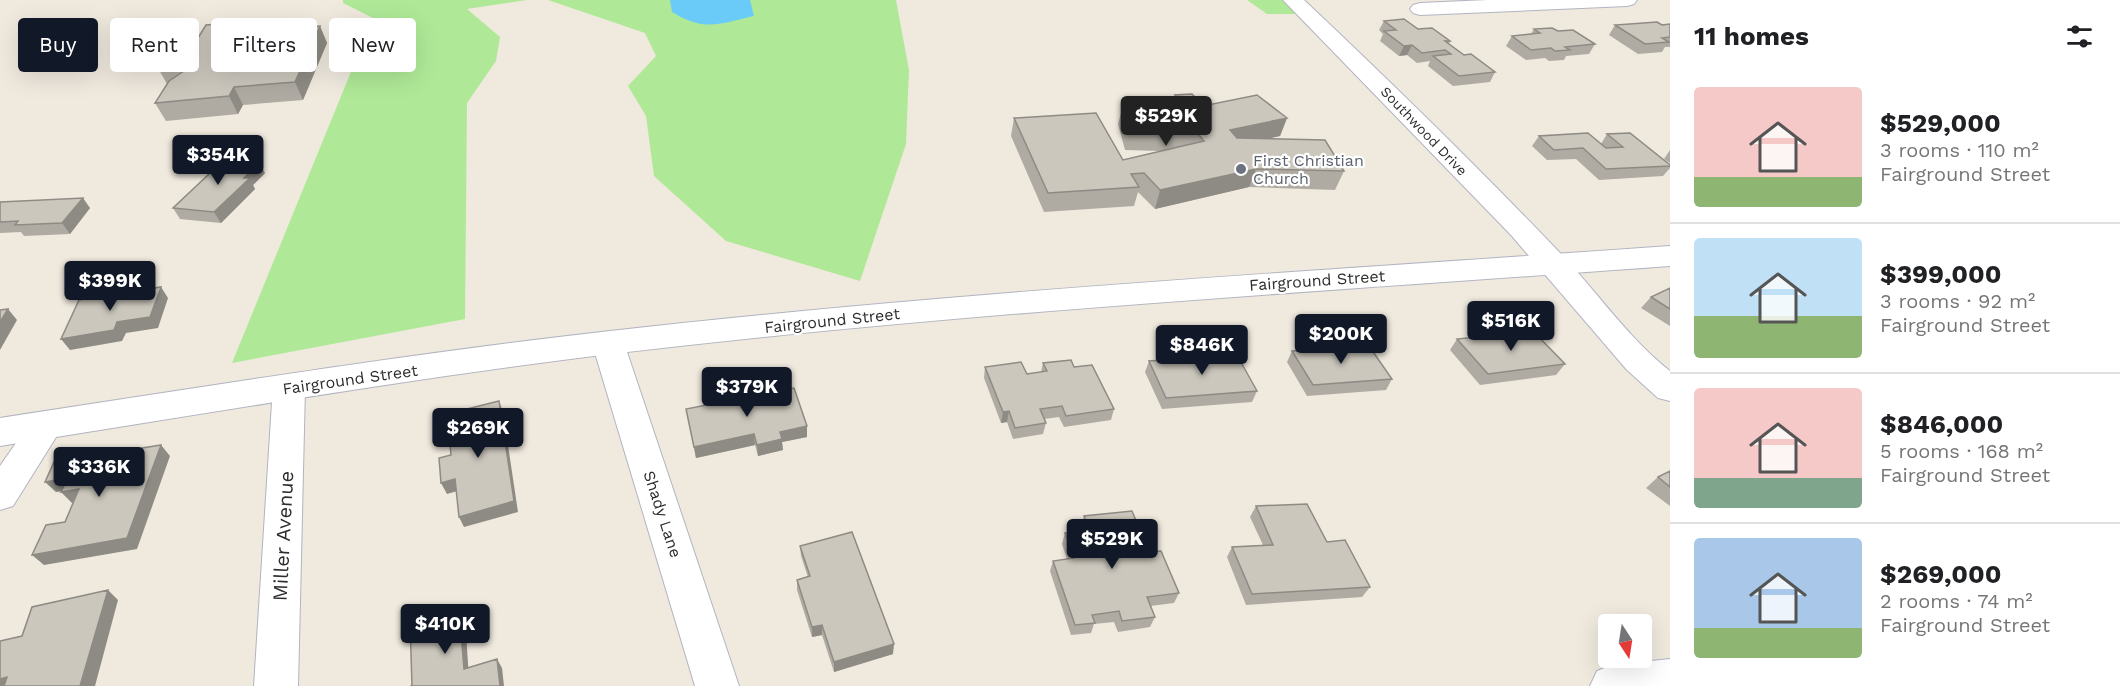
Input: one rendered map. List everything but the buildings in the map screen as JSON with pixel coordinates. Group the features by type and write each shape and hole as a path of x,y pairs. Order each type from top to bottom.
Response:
{"street":[{"name":"Southwood Drive","path":"1293,0 1354,59 1553,263 1613,333 1670,389"},
{"path":"1420,9 1628,0"},
{"name":"Fairground Street","path":"0,432 290,387 609,343 949,308 1670,256"},
{"name":"Shady Lane","path":"609,343 717,686"},
{"name":"Miller Avenue","path":"276,686 290,387"},
{"path":"0,495 46,426"},
{"path":"1612,686 1670,680"}],"green space":[{"path":"343,0 527,0 467,9 500,37 496,61 467,103 465,319 232,363 351,72 416,72 416,18 373,18 343,3"},
{"path":"548,0 896,0 909,70 906,144 860,281 726,241 654,176 646,116 628,86 656,56 645,33"},
{"path":"1247,0 1282,0 1296,14 1267,14"}],"water":[{"path":"670,0 750,0 754,16 721,24 703,24 672,12"}],"place":[{"name":"First Christian Church","path":"1241,169"}]}
